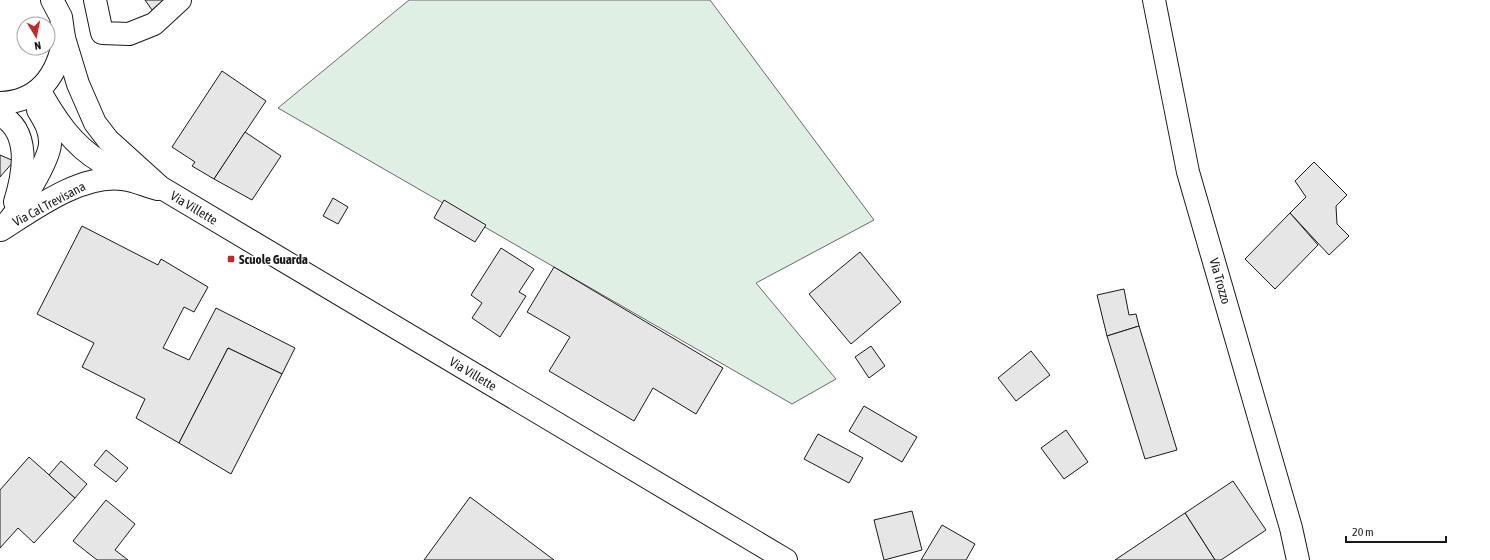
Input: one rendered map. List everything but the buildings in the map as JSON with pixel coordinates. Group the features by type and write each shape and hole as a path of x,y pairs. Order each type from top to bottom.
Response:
{"street":[{"name":"Via Villette","path":"52,0 61,17 64,38 78,84 95,123 108,140 163,190"},
{"path":"95,0 102,33 129,34 154,24 180,0"},
{"name":"Via Trozzo","path":"1154,0 1188,172 1291,528 1298,560"},
{"name":"Via Villette","path":"64,38 60,58 52,75 34,93 69,137 102,163 163,190 786,560"},
{"path":"0,103 16,101 34,93"},
{"name":"Via Cal Trevisana","path":"4,227 44,164 50,145 49,133 34,93"},
{"name":"Via Cal Trevisana","path":"0,115 10,121 16,128 22,147 17,195 4,227"},
{"name":"Via Cal Trevisana","path":"4,227 71,190 98,179 123,179 163,190"}],"green space":[{"path":"409,0 710,0 874,220 756,283 836,379 792,404 278,108"}],"place":[{"name":"Scuole Guarda","path":"231,259"}]}
